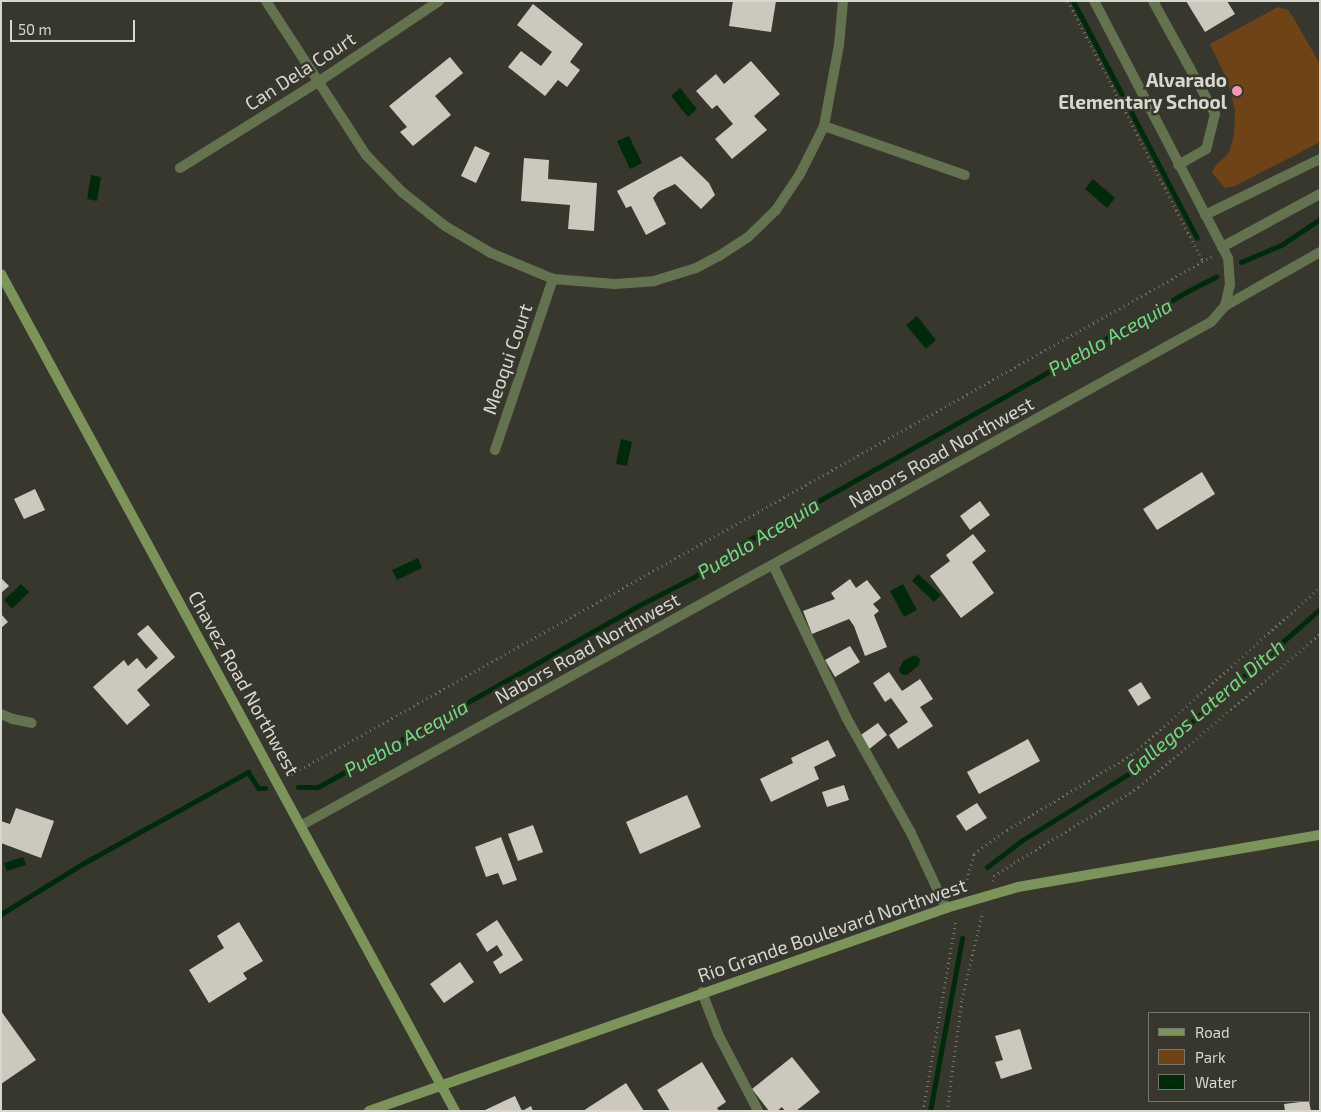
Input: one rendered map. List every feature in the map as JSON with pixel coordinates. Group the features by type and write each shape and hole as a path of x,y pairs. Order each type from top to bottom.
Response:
{"street":[{"path":"266,1 366,155 402,192 445,226 491,253 553,279 614,284 654,281 696,268 747,238 776,210 800,174 824,126 836,60 843,1"},
{"name":"Can Dela Court","path":"180,168 318,82 439,1"},
{"path":"1094,1 1228,258 1230,285 1225,306"},
{"path":"1153,1 1215,114 1206,149 1178,165"},
{"path":"824,126 965,175"},
{"path":"1205,215 1320,159"},
{"path":"1223,249 1320,194"},
{"name":"Nabors Road Northwest","path":"302,825 1211,322 1225,306 1320,252"},
{"name":"Chavez Road Northwest","path":"1,274 302,825 455,1111"},
{"name":"Meoqui Court","path":"495,450 553,279"},
{"path":"773,565 846,717 911,832 946,908"},
{"path":"1,714 32,723"},
{"name":"Rio Grande Boulevard Northwest","path":"370,1111 702,992 961,903 1018,888 1320,835"},
{"path":"702,992 718,1034 758,1111"}],"path":[{"path":"1068,1 1203,261"},
{"path":"278,782 1223,249"},
{"path":"923,1111 955,922 974,854 1007,830 1134,754 1320,587"},
{"path":"947,1111 962,999 994,876 1139,787 1320,634"}],"green space":[{"path":"1278,7 1288,10 1320,64 1320,142 1235,186 1225,188 1212,173 1216,165 1229,153 1234,135 1235,111 1228,82 1210,44"}],"water":[{"path":"680,88 697,109 688,117 671,96"},
{"path":"629,136 642,163 630,169 617,141"},
{"path":"91,175 101,177 97,201 87,199"},
{"path":"1093,179 1115,198 1107,208 1085,189"},
{"path":"917,316 936,340 926,349 906,325"},
{"path":"621,439 632,442 627,466 616,464"},
{"path":"418,558 422,568 397,580 392,570"},
{"path":"918,574 941,595 934,602 912,581"},
{"path":"21,584 29,592 12,609 4,600"},
{"path":"903,584 917,610 904,617 890,591"},
{"path":"915,655 920,659 919,665 907,675 901,674 899,670 903,661"},
{"path":"23,857 26,865 7,871 4,863"}],"building":[{"path":"733,1 776,1 771,32 729,26"},
{"path":"1186,1 1227,1 1235,14 1205,32"},
{"path":"533,4 583,44 570,62 580,70 567,87 558,80 545,96 508,67 521,51 541,66 552,52 517,25"},
{"path":"450,57 463,73 435,96 451,115 413,146 400,132 407,127 389,106"},
{"path":"751,61 780,94 754,116 767,130 732,159 715,139 733,124 717,105 712,109 696,91 716,74 724,84"},
{"path":"475,146 490,153 476,183 461,176"},
{"path":"681,156 709,183 715,195 701,209 675,184 658,192 653,198 666,224 646,235 631,206 626,208 617,191"},
{"path":"524,158 549,160 548,179 597,183 594,231 568,229 570,205 521,201"},
{"path":"1202,472 1215,494 1157,530 1143,509"},
{"path":"35,489 45,510 24,519 14,499"},
{"path":"980,501 990,515 970,530 960,516"},
{"path":"973,534 986,551 972,562 994,593 961,618 930,576 950,561 946,555"},
{"path":"1,578 9,586 1,593"},
{"path":"850,579 856,588 867,580 881,598 873,604 879,611 874,615 887,647 865,656 854,626 849,619 812,634 803,611 835,599 831,593"},
{"path":"1,614 8,622 1,628"},
{"path":"148,625 175,657 137,690 150,705 127,725 93,687 124,660 128,666 137,658 146,669 158,658 137,634"},
{"path":"850,646 860,662 835,677 825,660"},
{"path":"889,672 902,691 920,679 933,699 920,707 933,726 898,749 889,735 908,722 891,698 885,702 873,683"},
{"path":"1141,682 1151,698 1138,706 1128,690"},
{"path":"878,723 887,735 868,750 858,737"},
{"path":"1028,739 1040,761 979,794 967,772"},
{"path":"828,740 836,756 814,767 819,779 771,802 760,779 793,763 791,758"},
{"path":"844,785 849,800 827,807 822,792"},
{"path":"687,795 701,827 640,854 626,822"},
{"path":"977,803 987,818 966,831 956,816"},
{"path":"16,808 54,821 41,858 1,843 1,821 10,824"},
{"path":"533,825 543,852 518,861 508,834"},
{"path":"501,837 517,880 503,885 498,873 486,877 475,847"},
{"path":"497,920 523,960 500,974 493,962 503,955 497,945 487,952 476,934"},
{"path":"239,922 263,961 243,973 247,979 209,1003 189,970 224,948 217,936"},
{"path":"460,962 474,982 444,1003 430,984"},
{"path":"1,1011 36,1060 1,1084"},
{"path":"1020,1029 1032,1069 1001,1079 995,1062 1003,1060 995,1036"},
{"path":"792,1057 820,1092 796,1111 785,1111 782,1107 777,1111 769,1111 752,1089"},
{"path":"702,1062 726,1102 717,1108 719,1111 670,1111 657,1090"},
{"path":"626,1083 644,1111 583,1111"},
{"path":"515,1096 522,1111 483,1111"},
{"path":"1309,1102 1311,1111 1285,1111 1284,1104"},
{"path":"531,1106 533,1111 522,1111"}],"waterway":[{"path":"1073,1 1197,238"},
{"name":"Pueblo Acequia","path":"1241,262 1281,245 1320,219"},
{"name":"Pueblo Acequia","path":"298,787 318,787 632,609 694,577 719,558 749,540 1036,379 1186,292 1216,277"},
{"name":"Gallegos Lateral Ditch","path":"987,867 1021,841 1144,764 1320,609"},
{"name":"Pueblo Acequia","path":"1,914 82,864 248,772 258,788 265,788"},
{"name":"Gallegos Lateral Ditch","path":"930,1111 962,938"}],"place":[{"name":"Alvarado Elementary School","path":"1237,91"}]}
